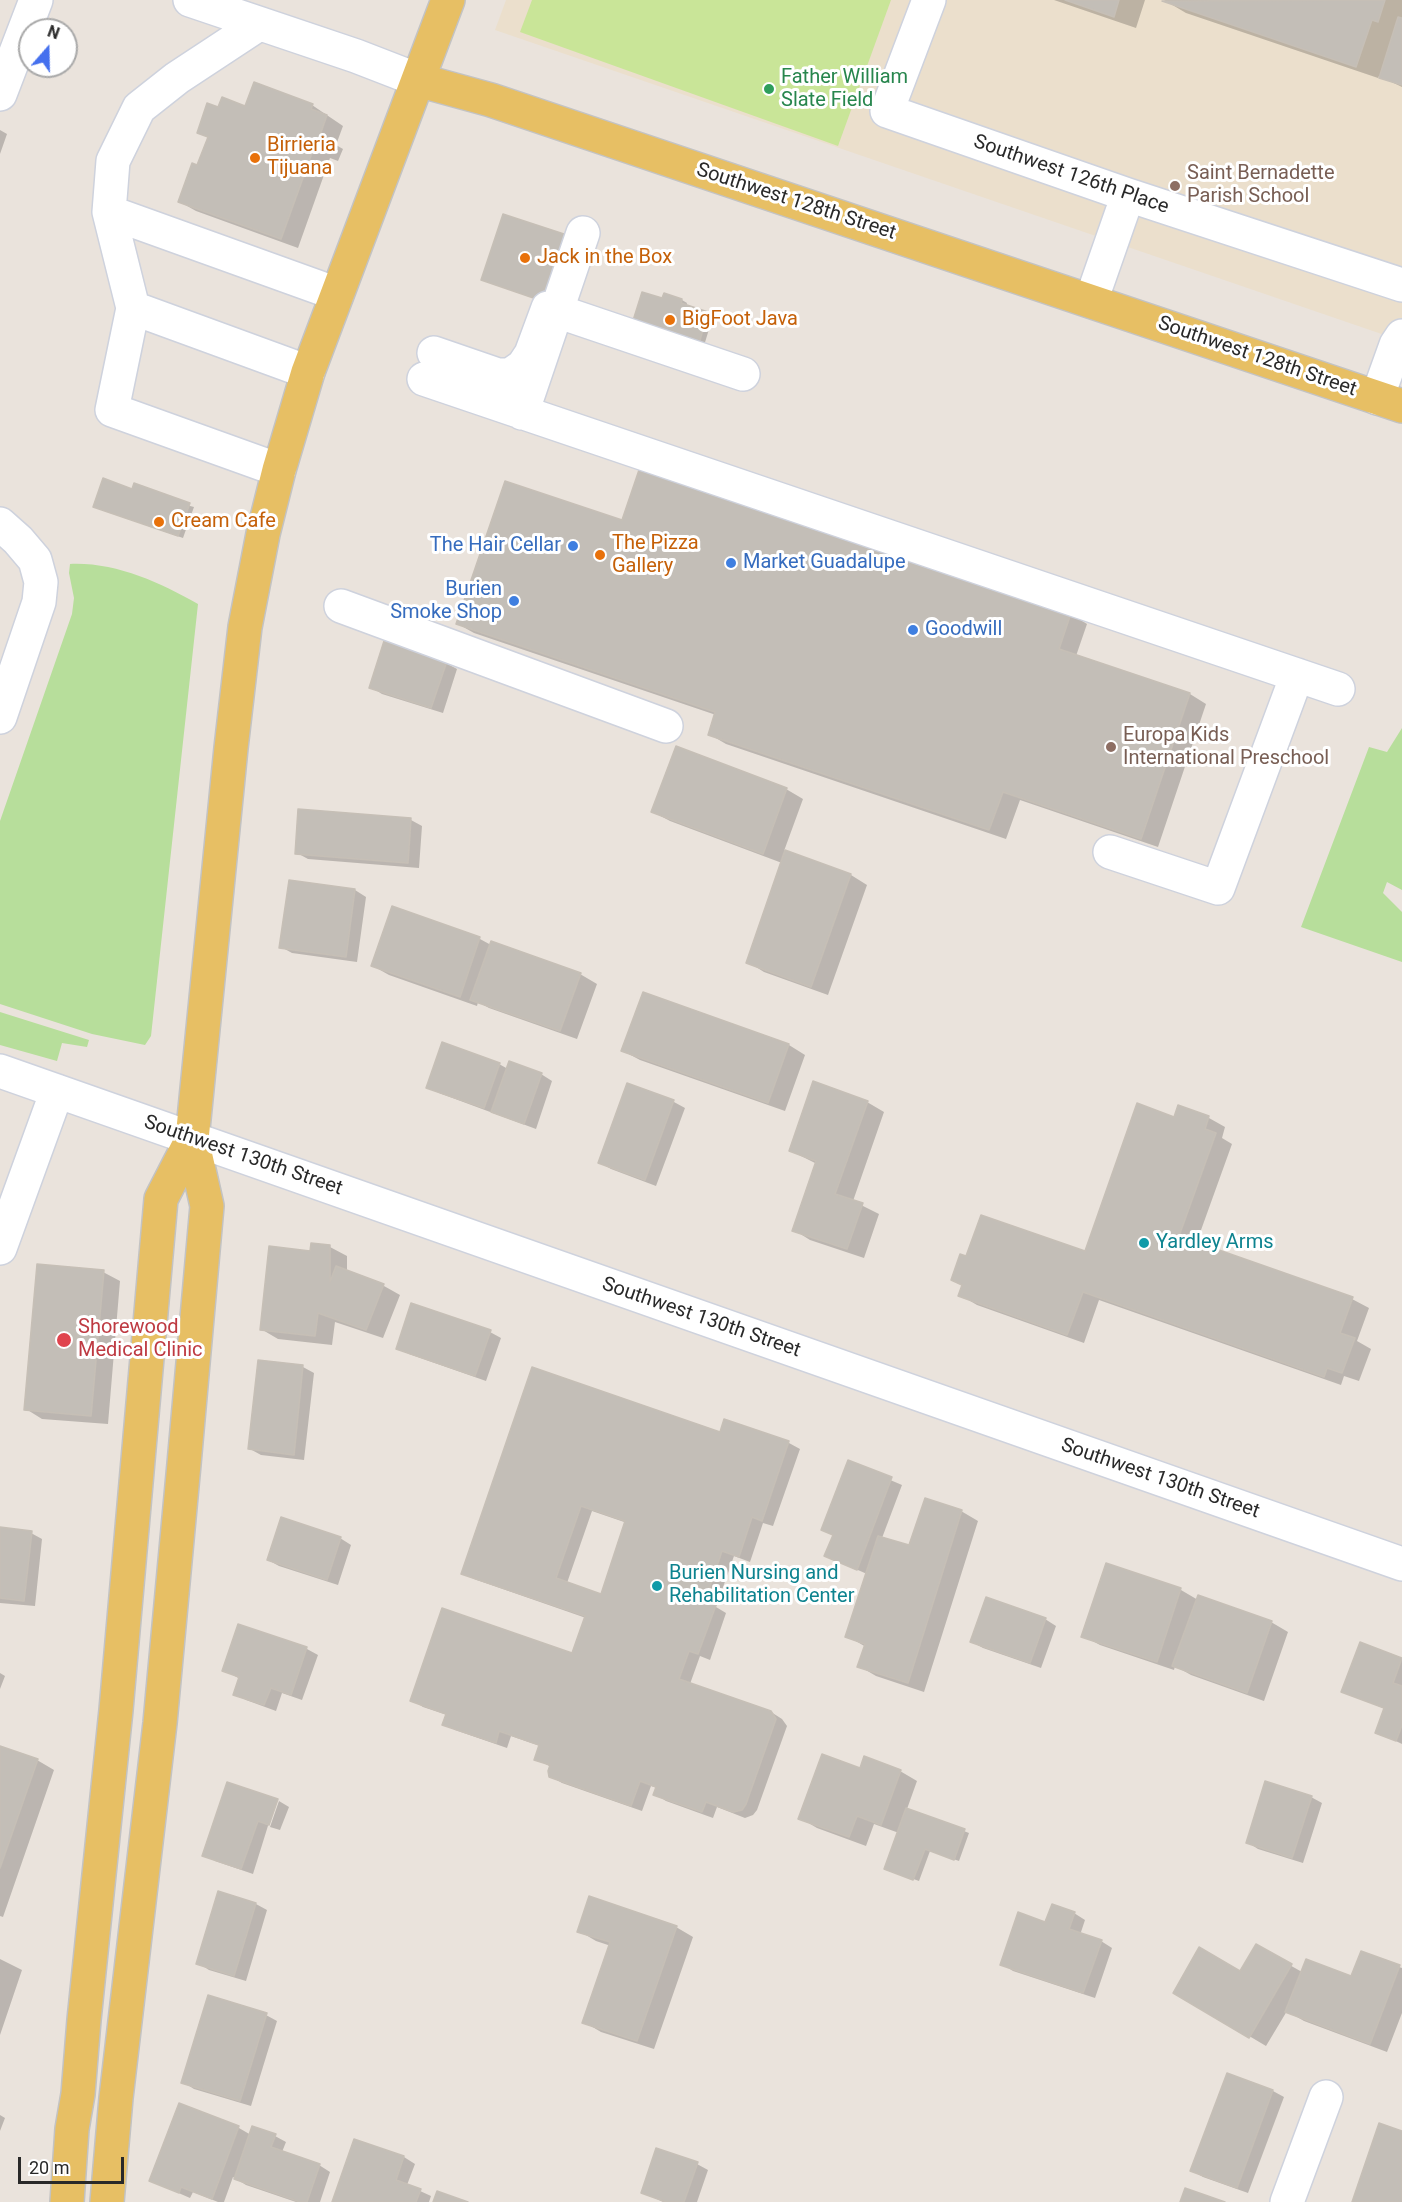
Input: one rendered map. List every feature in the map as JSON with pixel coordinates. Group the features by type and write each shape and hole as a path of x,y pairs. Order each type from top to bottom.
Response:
{"main road":[{"path":"107,2202 116,2098 161,1711 206,1218 207,1206 192,1139 245,627 263,534 308,372 448,0"},
{"name":"Southwest 128th Street","path":"418,80 491,100 1389,402"},
{"path":"67,2202 72,2129 78,2094 114,1722 161,1199 192,1139"}],"street":[{"path":"0,94 36,0"},
{"name":"Southwest 128th Street","path":"190,0 418,80"},
{"name":"Southwest 126th Place","path":"929,0 887,111 1128,195 1402,285"},
{"path":"259,24 177,78 139,108 113,161 109,212 133,308 112,410 279,470"},
{"path":"1091,301 1128,195"},
{"path":"109,212 337,294"},
{"path":"522,413 557,311 576,233"},
{"path":"133,308 308,372"},
{"path":"743,374 548,308 531,354 523,366 510,375 429,366 522,413 1338,689"},
{"path":"1389,402 1396,345 1402,336"},
{"path":"0,524 35,560 40,582 39,602 0,717"},
{"path":"341,606 666,726"},
{"path":"1110,852 1218,888 1297,675"},
{"name":"Southwest 130th Street","path":"0,1071 1402,1564"},
{"path":"0,1248 57,1091"},
{"path":"1287,2202 1326,2097"}],"shaded area":[{"name":"Saint Bernadette Parish School","path":"506,0 1402,0 1402,341 495,30"}],"green space":[{"name":"Father William Slate Field","path":"532,0 891,0 838,146 520,32"},
{"path":"70,564 104,566 136,575 198,604 151,1036 145,1045 92,1034 0,1004 0,821 72,614 74,598 69,573"},
{"path":"1402,728 1402,890 1387,882 1383,893 1402,912 1402,962 1301,927 1369,747 1387,752"},
{"path":"0,1012 89,1040 87,1047 62,1043 57,1061 0,1045"}],"building":[{"path":"1065,0 1119,0 1114,17"},
{"path":"1385,0 1378,22 1372,20 1356,67 1162,1"},
{"path":"1398,17 1402,18 1402,85 1379,78"},
{"name":"Birrieria Tijuana","path":"254,82 313,104 311,109 327,115 320,135 327,138 321,153 313,150 281,239 178,202 192,163 197,165 208,137 197,133 207,103 218,107 222,97 245,106"},
{"name":"Jack in the Box","path":"503,214 570,236 548,303 481,280"},
{"name":"BigFoot Java","path":"642,292 662,298 664,293 682,299 681,303 708,312 698,347 631,327"},
{"path":"640,467 1071,613 1059,649 1190,693 1141,839 1003,792 989,830 708,735 715,712 456,624 505,481 622,520"},
{"name":"Cream Cafe","path":"103,478 132,489 134,483 190,503 178,536 93,507"},
{"path":"384,641 447,661 431,708 369,688"},
{"path":"676,746 787,788 763,854 651,812"},
{"path":"298,809 411,818 408,863 295,854"},
{"path":"785,850 851,874 811,987 746,963"},
{"path":"289,880 355,889 346,957 279,948"},
{"path":"392,906 480,937 460,997 371,966"},
{"path":"491,941 581,973 560,1031 470,1000"},
{"path":"643,992 789,1044 768,1103 621,1051"},
{"path":"442,1042 500,1063 484,1108 426,1088"},
{"path":"509,1061 542,1073 524,1124 491,1112"},
{"path":"813,1081 868,1101 835,1194 863,1203 847,1249 792,1231 816,1161 789,1151"},
{"path":"627,1083 674,1100 645,1180 598,1163"},
{"name":"Yardley Arms","path":"1137,1103 1174,1117 1178,1105 1209,1116 1205,1129 1216,1133 1179,1236 1353,1297 1340,1333 1355,1338 1342,1373 1327,1368 1324,1377 1083,1292 1067,1335 958,1296 962,1285 951,1280 960,1254 966,1256 981,1215 1085,1251"},
{"path":"311,1243 330,1245 330,1282 336,1266 384,1284 366,1330 318,1313 315,1336 260,1330 269,1246 310,1251"},
{"name":"Shorewood Medical Clinic","path":"37,1264 104,1270 91,1416 24,1410"},
{"path":"411,1303 491,1330 475,1376 396,1349"},
{"path":"258,1360 303,1365 294,1455 248,1449"},
{"name":"Burien Nursing and Rehabilitation Center","path":"532,1367 720,1432 724,1419 789,1441 762,1521 752,1517 739,1557 722,1551 705,1601 716,1605 698,1654 689,1651 679,1679 771,1711 776,1719 742,1810 733,1812 706,1802 702,1812 653,1795 656,1787 640,1781 631,1806 549,1777 550,1765 534,1760 539,1745 499,1731 496,1743 442,1725 446,1714 410,1701 442,1608 572,1653 585,1616 461,1574","holes":["581,1506 625,1521 601,1594 556,1578"]},
{"path":"848,1460 892,1477 857,1570 824,1556 833,1535 821,1530"},
{"path":"925,1498 962,1510 908,1683 857,1667 865,1644 845,1637 878,1536 909,1545"},
{"path":"281,1517 341,1537 327,1580 267,1560"},
{"path":"0,1527 32,1531 24,1601 0,1598"},
{"path":"1106,1563 1181,1588 1157,1662 1081,1637"},
{"path":"1198,1595 1272,1621 1247,1693 1172,1666"},
{"path":"986,1597 1046,1618 1030,1663 970,1642"},
{"path":"238,1624 307,1647 291,1695 271,1688 264,1705 233,1695 239,1677 222,1671"},
{"path":"1360,1642 1402,1658 1393,1683 1402,1686 1402,1725 1396,1741 1375,1733 1384,1708 1341,1692"},
{"path":"0,1746 38,1759 0,1868"},
{"path":"822,1754 860,1768 864,1756 901,1770 881,1825 857,1816 849,1837 798,1819"},
{"path":"1265,1781 1312,1796 1292,1858 1246,1843"},
{"path":"227,1782 278,1799 269,1825 258,1821 241,1869 202,1856"},
{"path":"906,1808 965,1829 954,1860 925,1849 913,1880 884,1869"},
{"path":"218,1891 256,1903 234,1976 196,1964"},
{"path":"589,1896 677,1926 637,2041 582,2023 610,1942 577,1932"},
{"path":"1052,1904 1075,1912 1069,1929 1102,1940 1083,1993 1000,1965 1018,1912 1045,1922"},
{"path":"1256,1944 1292,1964 1249,2038 1173,1993 1199,1947 1240,1971"},
{"path":"1361,1951 1400,1965 1370,2044 1285,2012 1306,1959 1351,1976"},
{"path":"208,1995 267,2013 240,2101 181,2083"},
{"path":"1227,2073 1273,2090 1237,2188 1190,2171"},
{"path":"179,2103 239,2126 212,2199 181,2187 179,2193 149,2181"},
{"path":"1379,2123 1402,2131 1402,2202 1352,2202"},
{"path":"252,2126 276,2134 271,2147 320,2164 307,2202 300,2202 234,2179"},
{"path":"354,2139 404,2156 396,2180 421,2189 416,2202 332,2202"},
{"path":"656,2148 698,2162 684,2202 666,2202 641,2193"},
{"path":"1185,2188 1225,2202 1180,2202"},
{"path":"437,2191 468,2202 433,2202"}],"place":[{"name":"Father William Slate Field","path":"769,89"},
{"name":"Birrieria Tijuana","path":"255,158"},
{"name":"Saint Bernadette Parish School","path":"1175,186"},
{"name":"Jack in the Box","path":"525,258"},
{"name":"BigFoot Java","path":"670,320"},
{"name":"Cream Cafe","path":"159,522"},
{"name":"The Hair Cellar","path":"573,546"},
{"name":"The Pizza Gallery","path":"600,555"},
{"name":"Market Guadalupe","path":"731,563"},
{"name":"Burien Smoke Shop","path":"514,601"},
{"name":"Goodwill","path":"913,630"},
{"name":"Europa Kids International Preschool","path":"1111,747"},
{"name":"Yardley Arms","path":"1144,1243"},
{"name":"Shorewood Medical Clinic","path":"64,1340"},
{"name":"Burien Nursing and Rehabilitation Center","path":"657,1586"}]}
